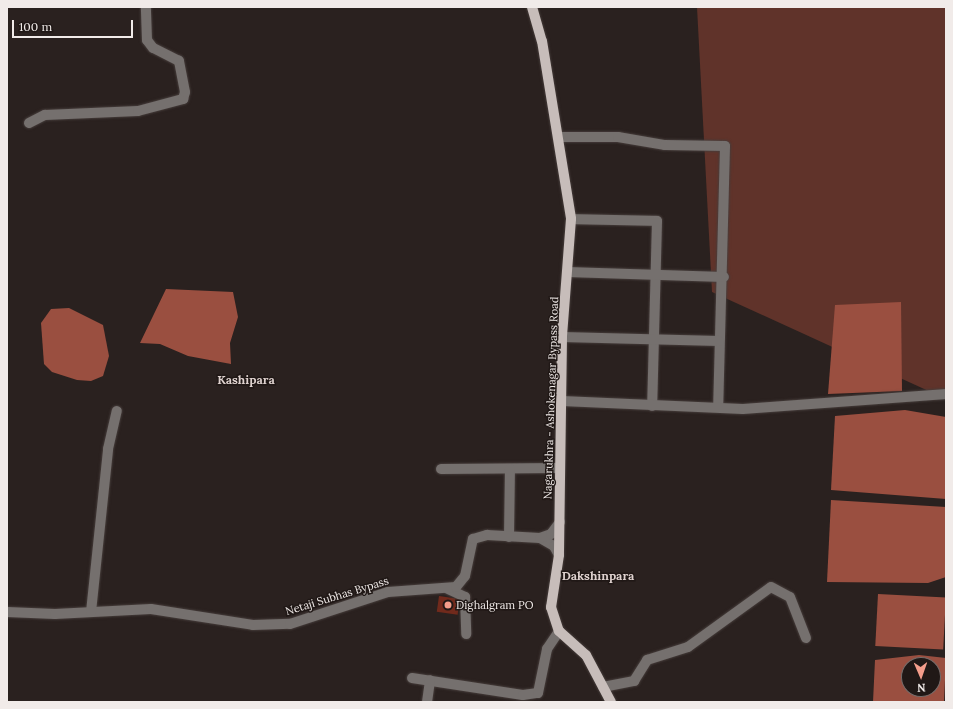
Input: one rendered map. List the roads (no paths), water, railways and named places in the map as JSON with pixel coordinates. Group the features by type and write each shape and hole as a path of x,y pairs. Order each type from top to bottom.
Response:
{"main road":[{"name":"Nagarukhra - Ashokenagar Bypass Road","path":"532,7 542,41 559,137 571,219 562,337 559,554 551,607 559,631 586,655 611,702"}],"street":[{"path":"29,123 45,115 138,111 183,99 185,92 179,61 153,48 147,40 146,7"},
{"path":"559,137 618,137 666,145 725,146 724,277 719,341 718,407"},
{"path":"571,219 657,221 654,274 652,406"},
{"path":"567,272 724,277"},
{"path":"562,337 719,341"},
{"path":"562,400 652,406 767,408 946,394"},
{"path":"91,612 108,449 117,411"},
{"path":"441,468 560,468"},
{"path":"509,537 510,468"},
{"path":"448,589 461,583 473,539 509,537 540,538 551,534 560,522"},
{"path":"540,538 554,546 559,554"},
{"path":"603,687 634,681 647,660 688,647 771,587 790,597 806,638"},
{"path":"448,589 465,597 466,634"},
{"name":"Netaji Subhas Bypass","path":"7,612 151,610 272,626 302,621 388,592 448,589"},
{"path":"412,678 523,695 538,693 547,649 559,631"},
{"path":"427,702 430,680"}],"place":[{"name":"Dighalgram PO","path":"448,605"}],"district":[{"name":"Kashipara","path":"246,380"},
{"name":"Dakshinpara","path":"598,576"}]}
